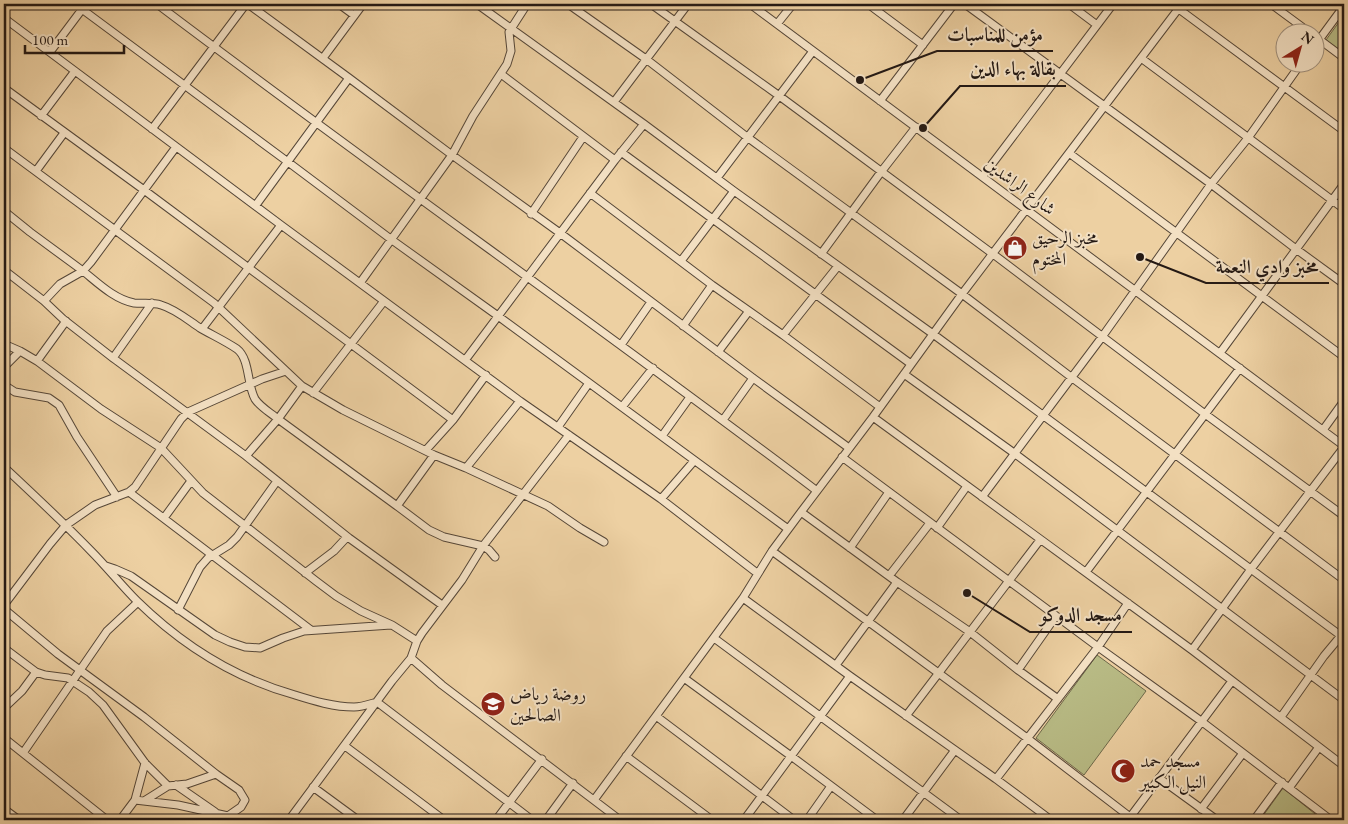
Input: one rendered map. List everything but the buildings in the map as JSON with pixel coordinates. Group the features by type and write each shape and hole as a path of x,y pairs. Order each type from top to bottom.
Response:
{"street":[{"path":"75,4 84,6 185,85 392,240 788,529"},
{"path":"157,4 421,200 529,276 817,491"},
{"path":"152,129 247,4 323,58 849,448"},
{"path":"339,4 354,15"},
{"path":"323,58 363,4"},
{"path":"477,4 933,334 1343,635 1324,656 1281,717"},
{"path":"360,283 457,148 468,123 508,64 510,57 510,28 527,4"},
{"path":"568,4 646,59 747,137 962,294 1344,580"},
{"path":"651,4 778,95 993,254 1204,414 1344,516"},
{"path":"614,102 688,4"},
{"name":"شارع الراشدين","path":"750,4 1344,446"},
{"path":"777,24 793,4"},
{"path":"868,4 923,45"},
{"path":"880,101 954,4"},
{"path":"965,4 1344,284"},
{"path":"1069,4 1097,25"},
{"path":"983,176 1113,4"},
{"path":"1272,4 1296,22"},
{"path":"594,800 743,598 757,573 788,529 873,417 962,294 1141,58 1177,5 1344,131"},
{"path":"50,52 84,6"},
{"path":"1326,28 1344,6"},
{"path":"4,18 256,205 280,225 520,401 661,499 757,573"},
{"path":"1326,46 1344,58"},
{"path":"717,178 813,51"},
{"path":"1141,58 1344,208"},
{"path":"41,116 75,71"},
{"path":"982,497 1102,337 1175,233 1248,138 1295,72"},
{"path":"501,74 615,160"},
{"path":"256,205 349,78"},
{"path":"4,88 453,420"},
{"path":"466,360 590,193 644,124"},
{"path":"821,254 916,128"},
{"path":"36,171 64,133"},
{"path":"532,214 583,137"},
{"path":"44,301 60,284 83,270 91,262 176,147"},
{"path":"5,151 36,171 218,307 302,386 434,455 548,506 604,542"},
{"path":"621,152 911,364"},
{"path":"1068,153 1344,357"},
{"path":"1220,354 1344,184"},
{"path":"681,261 734,191"},
{"path":"590,193 712,285 880,407"},
{"path":"4,211 83,270 100,285 125,300 136,303 163,305 238,350 244,360 256,400 278,419 422,526 437,534 483,546 495,557"},
{"path":"202,329 280,225"},
{"path":"783,335 838,266"},
{"path":"4,270 113,358 246,456 347,536 442,605"},
{"path":"683,326 712,285"},
{"path":"313,393 384,301"},
{"path":"621,345 651,302"},
{"path":"113,358 152,303"},
{"path":"718,352 750,311"},
{"path":"37,360 66,321"},
{"path":"4,344 37,360 102,409 161,448 175,461 191,481 216,504 305,573 361,611 392,625 417,640"},
{"path":"4,367 20,351"},
{"path":"622,407 653,368"},
{"path":"1086,572 1240,368"},
{"path":"4,605 66,525 95,505 118,497 135,487 180,419 188,412 286,371"},
{"path":"904,374 1118,530 1344,700"},
{"path":"426,450 453,420 486,375"},
{"path":"723,420 753,378"},
{"path":"558,428 589,383"},
{"path":"4,385 15,392 49,398 59,405 77,437 118,497"},
{"path":"246,456 278,419 302,386"},
{"path":"662,436 690,396"},
{"path":"466,468 520,401"},
{"path":"1324,430 1344,401"},
{"path":"873,417 1192,650 1344,766"},
{"path":"289,820 411,658 417,640 462,580 483,546 568,434"},
{"path":"1192,650 1344,446"},
{"path":"397,506 434,455"},
{"path":"842,456 1056,616 1201,721 1282,782 1327,819"},
{"path":"661,499 694,461"},
{"path":"4,467 66,525 138,602 196,649 223,666 273,689 334,705 356,707 377,702"},
{"path":"164,518 191,481"},
{"path":"178,610 197,571 212,555 233,542 277,481"},
{"path":"937,528 967,486"},
{"path":"129,492 311,630"},
{"path":"850,548 889,492"},
{"path":"801,512 970,632 1058,699"},
{"path":"889,576 930,522"},
{"path":"305,573 334,550 347,536"},
{"path":"906,716 1040,540"},
{"path":"772,551 1027,738 1131,819 1159,778 1232,681"},
{"path":"106,566 131,576 216,635 245,647 260,648 295,633 311,630 392,625"},
{"path":"836,665 897,582"},
{"path":"743,598 956,750 1050,820"},
{"path":"23,753 110,627 138,602"},
{"path":"996,779 1098,647 1128,603"},
{"path":"4,609 79,670 151,722 239,790 245,800 241,807 228,816 178,805 135,800"},
{"path":"1018,670 1056,616"},
{"path":"714,638 961,820"},
{"path":"4,648 36,672 72,680 89,692 103,706 145,763 172,786 218,814"},
{"path":"411,658 442,685 620,820"},
{"path":"4,708 22,691 36,672"},
{"path":"744,820 850,676"},
{"path":"684,678 877,820"},
{"path":"377,702 532,820"},
{"path":"656,716 794,820"},
{"path":"4,738 107,820"},
{"path":"344,746 444,820"},
{"path":"1289,788 1319,747"},
{"path":"903,820 956,750"},
{"path":"1201,809 1243,753"},
{"path":"626,756 712,820"},
{"path":"496,820 542,760"},
{"path":"120,820 135,800 145,763"},
{"path":"144,801 172,786 187,784 216,774"},
{"path":"1159,778 1217,820"},
{"path":"1254,820 1282,782"},
{"path":"546,820 573,783"},
{"path":"807,820 831,786"},
{"path":"314,787 358,820"},
{"path":"4,809 13,819"}],"green space":[{"path":"1344,15 1344,53 1326,40"},
{"path":"1097,655 1146,691 1084,775 1036,738"},
{"path":"1283,788 1320,818 1319,820 1260,820"}],"place":[{"name":"مؤمن للمناسبات","path":"860,80"},
{"name":"بقالة بهاء الدين","path":"923,128"},
{"name":"مخبز الرحيق المختوم","path":"1015,248"},
{"name":"مخبز وادي النعمة","path":"1140,257"},
{"name":"مسجد الدوكو","path":"967,593"},
{"name":"روضة رياض الصالحين","path":"493,704"},
{"name":"مسجد حمد النيل الكبير","path":"1123,771"}]}
